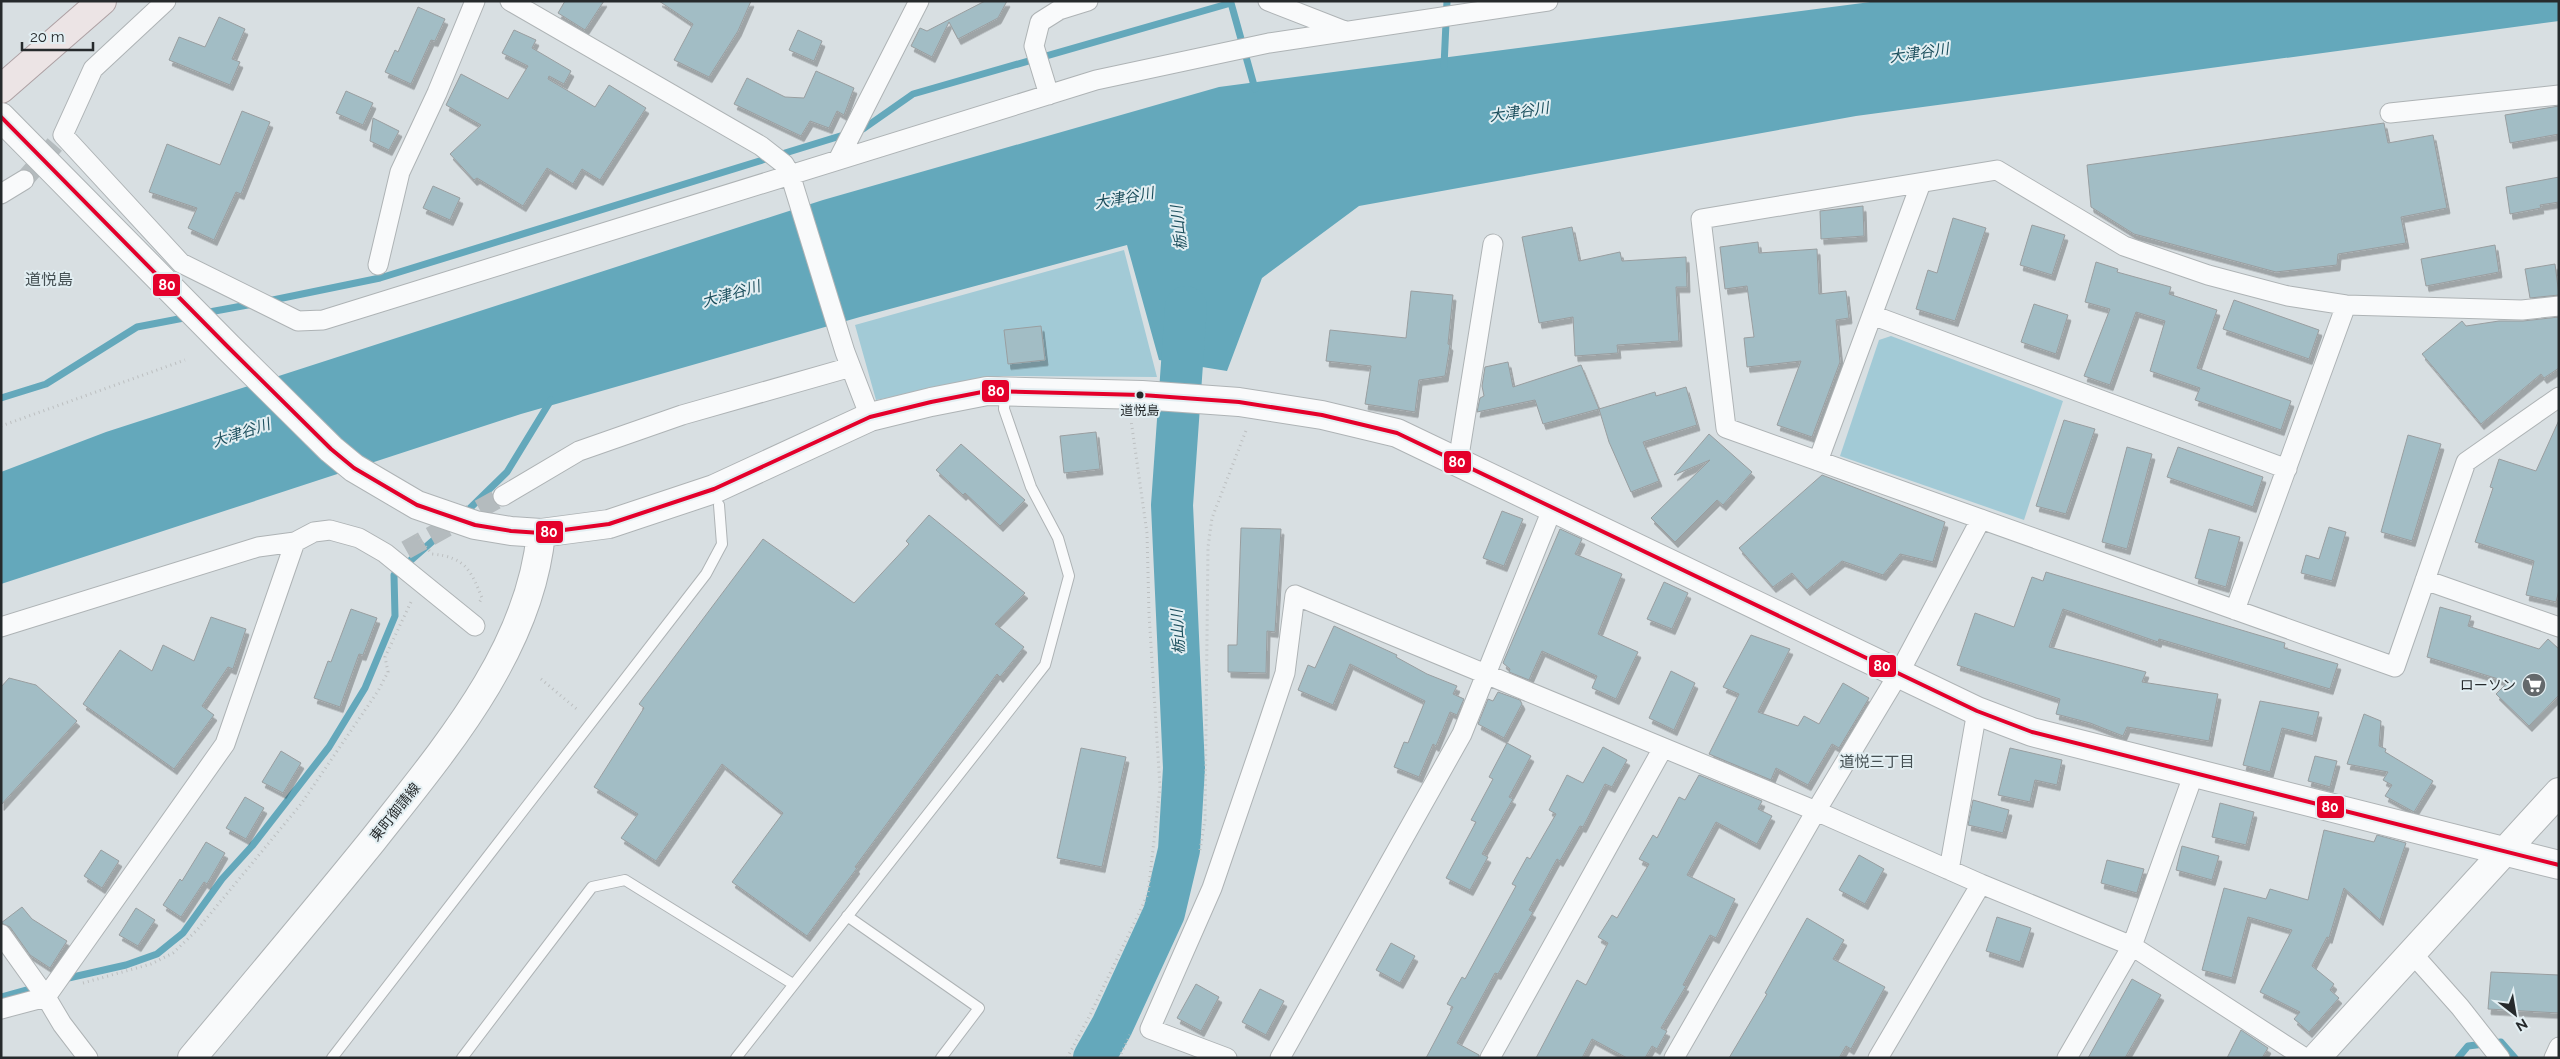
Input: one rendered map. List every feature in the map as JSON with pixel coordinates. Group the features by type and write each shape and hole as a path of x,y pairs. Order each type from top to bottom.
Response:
{"main road":[{"path":"1,89 102,1"}],"street":[{"path":"166,1 93,69 63,135 181,263 298,321 322,320 1096,80 1269,43 1497,5 1548,1"},
{"path":"378,265 400,172 437,93 475,1"},
{"path":"510,1 761,146 784,164 790,174 848,359 870,418"},
{"path":"838,160 919,1"},
{"path":"1048,95 1034,46 1040,22 1059,10 1088,1"},
{"path":"1268,1 1347,31"},
{"path":"2390,113 2559,95"},
{"path":"1,117 326,444 354,468 417,505 475,525 511,531 541,533 609,524 714,489 870,418 931,402 987,391 1136,405 1247,403 1322,415 1397,433 1977,711 2032,732 2504,852 2559,864"},
{"path":"2559,306 2522,310 2346,305 2288,296 2208,275 2124,246 1997,170 1701,219 1726,428 2394,667 2466,462 2559,397"},
{"path":"1,194 24,180"},
{"path":"1818,461 1921,183"},
{"path":"1458,462 1493,244"},
{"path":"2236,610 2346,305"},
{"path":"1872,315 2286,469"},
{"path":"503,496 579,451 682,414 848,359"},
{"path":"1280,1058 1462,734 1552,507"},
{"path":"1674,1058 1816,810 1899,673 1981,519"},
{"path":"1,626 258,547 295,542 314,532 330,530 359,538 398,553 420,583 476,626"},
{"name":"東町御請線","path":"192,1058 338,883 454,738 514,635 536,569 541,533"},
{"path":"1,1009 46,996 225,744 295,542"},
{"path":"2425,580 2559,627"},
{"path":"1227,1058 1150,1029 1212,888 1264,736 1285,673 1295,595 1816,810 1981,884 2132,946 2306,1058"},
{"path":"1949,870 1977,711"},
{"path":"1490,1058 1663,748"},
{"path":"2067,1058 2132,946 2194,773"},
{"path":"2316,1058 2559,792"},
{"path":"1878,1058 1981,884"},
{"path":"1,934 46,996 62,1024 88,1058"},
{"path":"2411,952 2460,1007 2500,1058"},
{"path":"2554,1058 2559,1048"}],"lane":[{"path":"736,1058 1045,664 1069,576 1058,538 1031,487 1004,409 1005,392"},
{"path":"332,1058 706,574 722,544 719,505"},
{"path":"462,1058 592,887 625,880 794,984"},
{"path":"847,916 979,1008 941,1058"}],"path":[{"path":"1,426 185,360"},
{"path":"1200,855 1205,820 1208,547 1212,518 1247,403"},
{"path":"1067,1058 1090,1015 1148,894 1160,787 1149,614 1147,533 1136,405"},
{"path":"46,996 88,981 152,964 173,954 197,930 301,804 378,691 388,672 385,657 420,583"},
{"path":"541,679 592,721"},
{"path":"1119,1058 1132,1031"}],"shaded area":[{"path":"1124,250 1157,377 1003,376 876,400 855,325"},
{"path":"1891,336 2063,401 2024,520 1840,456 1879,340"}],"water":[{"name":"大津谷川","path":"1878,1 2559,1 2559,21 1856,116 1359,206 1262,278 1227,371 1159,360 1127,245 860,317 521,414 1,584 1,472 106,432 823,200 1219,87"}],"building":[{"path":"565,1 604,1 585,30 558,13"},
{"path":"659,1 751,1 738,31 709,77 674,60 693,24"},
{"path":"985,1 1007,1 998,18 958,39 949,22 932,57 911,46 920,28 927,31"},
{"path":"418,7 445,19 435,41 431,40 411,84 385,72 395,50 398,52"},
{"path":"219,17 245,29 232,59 240,62 230,85 169,60 179,37 205,47"},
{"path":"514,30 536,40 532,48 571,71 564,84 549,76 548,79 595,107 609,85 646,108 600,180 582,169 573,184 547,168 523,206 477,178 474,180 450,154 481,125 446,105 461,74 508,99 528,66 502,53"},
{"path":"798,30 822,41 814,61 789,50"},
{"path":"816,71 854,88 844,115 837,111 829,128 810,121 801,136 734,104 747,78 785,97 804,98"},
{"path":"346,91 373,103 363,125 336,113"},
{"path":"2559,106 2559,134 2510,143 2505,115"},
{"path":"242,111 270,122 241,194 236,192 214,240 188,228 197,208 149,192 167,144 220,165"},
{"path":"373,118 399,131 389,150 370,141"},
{"path":"2384,123 2388,143 2433,135 2447,208 2401,217 2406,243 2338,254 2337,265 2276,272 2134,234 2091,207 2087,165"},
{"path":"2559,177 2559,202 2540,205 2541,208 2510,214 2506,187"},
{"path":"433,186 460,198 450,220 423,208"},
{"path":"1863,206 1864,236 1821,239 1820,211"},
{"path":"1953,218 1986,228 1955,321 1916,309 1928,270 1937,273"},
{"path":"2032,225 2065,235 2052,275 2020,265"},
{"path":"1572,227 1579,261 1620,252 1622,261 1686,257 1687,287 1676,287 1679,341 1617,345 1618,353 1575,356 1573,317 1539,323 1522,237"},
{"path":"1758,242 1759,253 1817,249 1819,294 1846,291 1849,318 1836,320 1840,362 1812,437 1777,425 1801,361 1747,367 1744,338 1754,337 1747,286 1725,289 1720,247"},
{"path":"2495,245 2499,272 2426,286 2421,259"},
{"path":"2096,262 2118,269 2117,272 2171,287 2169,294 2217,310 2197,368 2291,401 2281,430 2195,400 2200,388 2150,371 2165,321 2136,312 2110,385 2084,376 2110,309 2085,302"},
{"path":"2555,264 2559,295 2530,298 2525,269"},
{"path":"1411,291 1453,295 1448,344 1450,345 1445,376 1419,380 1415,412 1365,404 1371,366 1326,361 1330,330 1406,338"},
{"path":"2234,300 2319,330 2309,359 2223,329"},
{"path":"2034,304 2068,315 2056,354 2021,342"},
{"path":"2559,317 2559,368 2544,378 2541,374 2481,424 2422,354 2462,321 2466,326 2499,321 2523,321"},
{"path":"1041,326 1045,360 1008,364 1004,330"},
{"path":"1508,362 1513,387 1581,365 1599,409 1543,424 1535,400 1477,412 1480,398 1484,396 1482,386 1485,367"},
{"path":"1686,387 1697,425 1643,442 1659,481 1631,492 1609,442 1599,409 1655,392 1656,396"},
{"path":"2064,420 2095,429 2066,514 2036,506"},
{"path":"2559,420 2559,590 2556,602 2526,595 2534,561 2475,542 2493,488 2490,487 2499,459 2536,471"},
{"path":"1096,432 1100,469 1064,473 1060,436"},
{"path":"1709,434 1752,472 1723,505 1717,500 1675,542 1651,518 1710,460 1674,475"},
{"path":"2408,435 2441,444 2412,541 2381,532"},
{"path":"961,444 1025,500 1000,526 965,493 963,495 936,470"},
{"path":"2127,447 2152,454 2127,549 2102,542"},
{"path":"2178,447 2263,477 2253,507 2167,477"},
{"path":"1822,475 1945,522 1933,562 1900,554 1883,575 1842,561 1807,590 1792,573 1773,587 1739,548"},
{"path":"1502,511 1523,519 1504,566 1483,558"},
{"path":"929,515 1025,593 995,624 1024,647 1000,677 997,674 855,867 857,868 807,936 732,882 783,813 722,764 656,861 621,838 638,814 594,787 644,708 639,704 763,539 854,603 909,544 906,541"},
{"path":"2329,527 2346,532 2332,581 2301,573 2306,555 2319,559"},
{"path":"1241,528 1281,529 1275,632 1267,631 1266,673 1228,672 1228,645 1237,645"},
{"path":"1560,529 1582,539 1575,554 1622,574 1598,634 1638,652 1616,699 1592,688 1597,676 1542,651 1529,680 1509,672 1510,669 1503,663"},
{"path":"2209,529 2240,537 2226,587 2195,578"},
{"path":"2046,572 2285,643 2284,648 2338,664 2330,689 2159,639 2158,642 2063,609 2049,647 2146,672 2142,682 2218,694 2209,741 2127,727 2123,736 2090,723 2056,714 2060,699 1957,665 1975,613 2014,627 2032,577 2043,581"},
{"path":"1664,582 1688,593 1672,629 1647,619"},
{"path":"2440,607 2471,616 2468,626 2539,649 2548,639 2559,649 2559,695 2529,726 2496,694 2508,682 2427,657"},
{"path":"351,609 377,618 363,655 359,654 340,707 314,698 328,661 331,662"},
{"path":"211,617 246,629 233,669 228,667 202,706 214,715 174,769 83,704 120,650 152,671 163,645 194,661"},
{"path":"1334,626 1397,655 1396,657 1427,674 1457,686 1453,694 1464,699 1457,715 1450,712 1436,746 1433,744 1419,777 1394,767 1404,742 1408,743 1425,701 1350,664 1333,705 1298,690 1308,665 1315,668"},
{"path":"1751,635 1790,649 1758,712 1798,726 1804,716 1819,724 1843,683 1869,698 1839,748 1832,744 1808,785 1776,768 1771,780 1709,754 1739,694 1723,687"},
{"path":"1671,671 1695,683 1674,730 1649,718"},
{"path":"9,678 36,685 77,721 1,805 1,687"},
{"path":"1498,692 1520,700 1522,704 1504,738 1478,724 1488,699 1493,701"},
{"path":"2260,701 2319,712 2313,736 2282,728 2270,772 2243,765"},
{"path":"2364,714 2381,721 2379,746 2386,749 2385,752 2433,781 2414,812 2385,796 2392,785 2383,780 2388,772 2347,764"},
{"path":"1507,743 1531,756 1509,797 1513,799 1482,854 1488,857 1470,890 1446,878 1476,822 1471,820 1493,779 1489,777"},
{"path":"1603,747 1627,760 1612,787 1605,784 1583,827 1580,826 1560,861 1557,859 1529,910 1533,912 1498,974 1495,973 1457,1043 1479,1055 1479,1058 1426,1058 1453,1007 1447,1004 1462,977 1465,979 1516,886 1512,884 1527,857 1530,859 1556,814 1549,810 1567,775 1583,783"},
{"path":"1081,748 1126,757 1102,867 1057,858"},
{"path":"2010,748 2062,760 2057,785 2035,780 2030,802 1998,795"},
{"path":"281,751 301,763 283,793 262,782"},
{"path":"2315,756 2337,761 2330,787 2308,781"},
{"path":"1699,775 1762,801 1758,809 1772,816 1757,844 1716,822 1687,875 1735,899 1716,938 1710,935 1683,985 1686,986 1661,1028 1667,1031 1657,1049 1652,1046 1645,1058 1627,1058 1592,1039 1582,1058 1536,1058 1577,980 1586,985 1608,943 1598,937 1612,915 1617,918 1649,864 1639,859 1653,835 1657,838 1679,797 1685,800"},
{"path":"245,797 264,808 246,839 226,828"},
{"path":"1973,800 2009,810 2003,833 1968,825"},
{"path":"2220,803 2254,812 2246,845 2212,837"},
{"path":"2324,830 2374,842 2377,835 2406,843 2380,920 2344,888 2329,938 2327,937 2312,966 2334,984 2330,990 2339,998 2309,1032 2294,1019 2300,1012 2260,992 2292,930 2248,917 2232,978 2202,970 2224,888 2266,899 2270,889 2308,900"},
{"path":"206,842 225,853 207,884 204,882 181,917 163,905 180,879 182,881"},
{"path":"2182,846 2219,856 2212,880 2176,870"},
{"path":"101,850 119,861 102,888 84,876"},
{"path":"1859,855 1884,869 1865,904 1839,890"},
{"path":"2107,860 2144,869 2137,893 2101,883"},
{"path":"22,907 32,919 67,941 50,968 30,955 10,927 1,923"},
{"path":"136,908 155,920 138,946 119,935"},
{"path":"1997,917 2031,928 2020,962 1986,951"},
{"path":"1807,918 1844,940 1833,959 1885,987 1851,1049 1846,1046 1839,1058 1729,1058 1767,994 1765,993"},
{"path":"1391,943 1415,956 1400,983 1376,970"},
{"path":"2491,972 2559,975 2559,1013 2488,1009"},
{"path":"2132,979 2161,995 2125,1058 2088,1058"},
{"path":"1196,984 1219,997 1201,1031 1177,1018"},
{"path":"1260,989 1284,1001 1266,1035 1242,1022"},
{"path":"2241,1030 2268,1048 2262,1058 2227,1058"}],"waterway":[{"path":"1444,66 1447,1"},
{"path":"268,301 380,278 863,129 913,94 1231,3 1255,89"},
{"path":"204,313 253,304"},
{"name":"栃山川","path":"1094,1058 1112,1026 1164,913 1179,850 1184,768 1172,505 1186,307"},
{"path":"1,398 46,384 137,327 189,317"},
{"path":"464,514 507,472 551,400"},
{"path":"64,979 126,965 157,954 183,933 222,879 252,846 329,747 365,688 395,616 394,575 452,524"},
{"path":"1,997 37,987"},
{"path":"2458,1058 2468,1046 2501,1042 2515,1058"}],"tunnel":[{"path":"24,180 63,135"},
{"path":"406,550 503,496"}],"transit line":[{"name":"80","path":"1,117 331,449 354,468 417,505 475,525 511,531 541,533 609,524 714,489 870,417 987,391 1142,395 1239,402 1322,415 1397,433 1977,711 2032,732 2559,865"}],"place":[{"name":"道悦島","path":"1140,395"},
{"name":"ローソン","path":"2534,685"}],"district":[{"name":"道悦島","path":"49,279"},
{"name":"道悦三丁目","path":"1877,762"}]}
